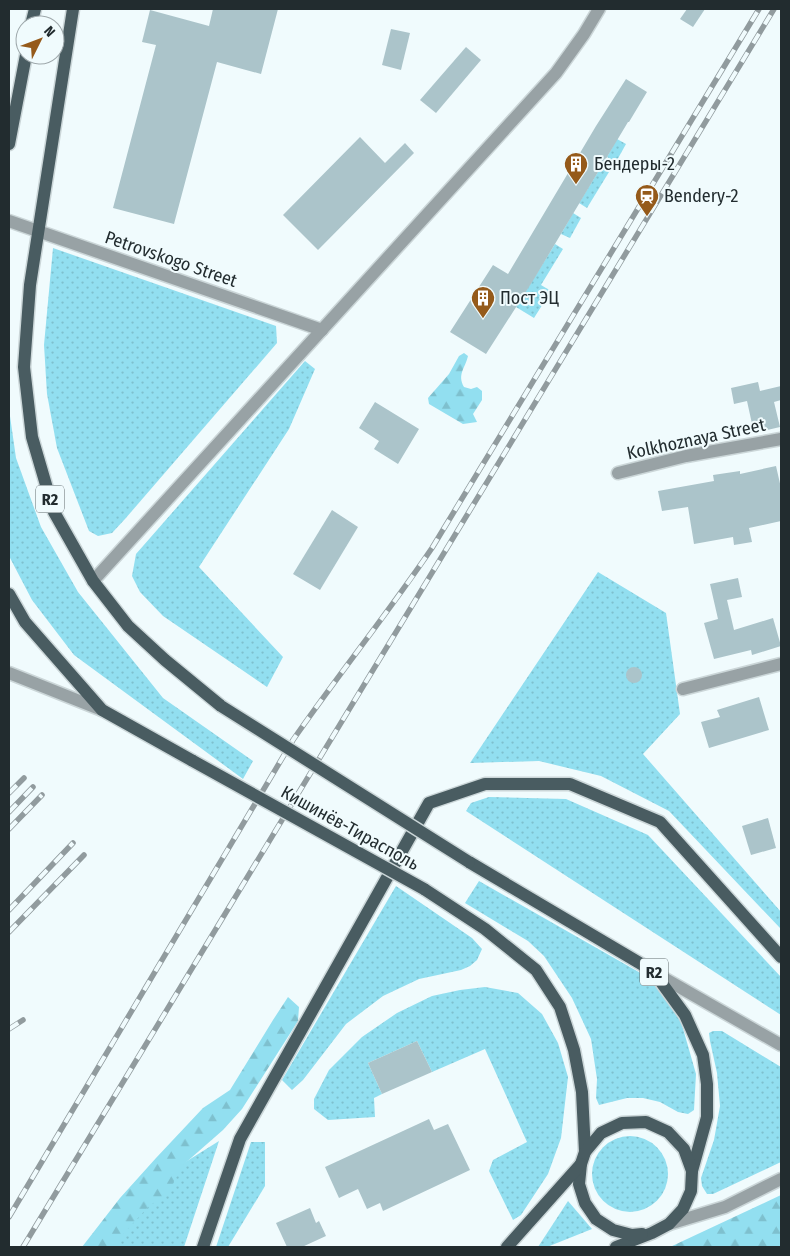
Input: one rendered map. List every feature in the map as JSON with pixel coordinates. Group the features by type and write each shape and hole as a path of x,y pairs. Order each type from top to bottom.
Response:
{"main road":[{"name":"R2","path":"73,9 30,285 24,367 32,437 54,512 93,581 128,626 165,660 221,706 469,862 653,971 685,1015 703,1055 707,1084 707,1117 692,1171 691,1191 683,1209 669,1224 616,1247"},
{"path":"9,144 24,65"},
{"name":"Кишинёв-Тирасполь","path":"9,594 25,622 102,710 424,888 485,930 536,970 560,1007 574,1050 582,1092 586,1152"},
{"path":"203,1247 240,1139 429,803 485,784 570,784 660,822 781,957"},
{"path":"652,1232 632,1235 613,1230 596,1219 585,1203 579,1184 581,1164 586,1152 601,1133 622,1123 646,1122 668,1132 684,1149 692,1171"},
{"path":"507,1247 581,1164"}],"street":[{"path":"93,581 556,73 599,9"},
{"name":"Petrovskogo Street","path":"9,221 322,330"},
{"name":"Kolkhoznaya Street","path":"618,473 686,456 781,439"},
{"path":"683,690 781,664"},
{"path":"9,673 102,710"},
{"path":"653,971 781,1045"},
{"path":"669,1224 725,1207 781,1179"}],"green space":[{"path":"617,139 626,144 616,162 607,157"},
{"path":"601,167 609,172 587,208 579,203"},
{"path":"573,213 581,218 570,238 561,234"},
{"path":"555,244 563,249 541,285 551,291 534,318 516,307"},
{"path":"53,248 276,326 277,343 125,519 112,533 98,536 89,531 57,448 47,394 44,345"},
{"path":"464,353 468,356 461,375 462,382 464,387 471,389 477,387 482,391 482,400 473,414 477,422 463,424 429,404 428,398 449,374 459,356"},
{"path":"305,361 315,369 289,429 199,567 283,657 267,687 163,616 140,592 132,576 136,554"},
{"path":"9,409 16,458 41,527 78,592 163,698 253,761 243,779 74,655 32,600 9,556"},
{"path":"598,572 666,613 680,714 643,754 781,912 780,928 669,811 601,776 539,761 470,763"},
{"path":"489,797 566,799 648,835 781,977 781,1015 466,811 471,803"},
{"path":"479,881 644,975 664,993 680,1018 696,1074 694,1110 688,1114 678,1112 660,1102 643,1098 627,1098 599,1105 596,1098 597,1079 591,1039 572,998 544,956 528,941 465,903"},
{"path":"396,886 472,938 482,949 477,960 461,970 419,979 383,996 346,1024 303,1080 292,1090 282,1080"},
{"path":"485,987 518,993 542,1014 558,1043 568,1077 561,1138 548,1174 521,1215 513,1220 489,1171 493,1160 527,1142 485,1049 432,1072 417,1041 368,1063 382,1094 374,1098 375,1117 328,1120 314,1109 314,1099 329,1070 362,1037 397,1013 432,996"},
{"path":"288,997 299,1007 298,1021 242,1109 223,1130 183,1165 167,1194 149,1206 124,1233 116,1247 82,1247 120,1198 203,1108 230,1090"},
{"path":"722,1031 781,1067 781,1162 713,1194 707,1194 702,1186 701,1178 714,1140 720,1106 717,1073 709,1033"},
{"path":"630,1136 644,1139 657,1147 665,1160 668,1174 665,1188 657,1201 644,1209 630,1212 616,1209 603,1201 595,1188 592,1174 595,1160 603,1147 616,1139"},
{"path":"219,1141 184,1247 90,1247 139,1191"},
{"path":"251,1142 265,1142 265,1186 228,1247 216,1247"},
{"path":"781,1195 781,1247 670,1247"},
{"path":"568,1201 592,1229 547,1247 538,1247"}],"building":[{"path":"213,9 278,9 261,74 217,62 174,224 113,208 156,45 142,42 150,10 209,26"},
{"path":"687,9 705,9 693,27 680,19"},
{"path":"391,29 410,33 401,70 382,65"},
{"path":"466,47 481,60 436,113 420,100"},
{"path":"626,79 647,92 534,279 486,354 450,332 493,265 508,274"},
{"path":"360,137 385,163 405,143 414,153 318,250 283,215"},
{"path":"758,382 760,391 781,386 781,400 774,402 780,427 754,433 747,401 734,404 731,388"},
{"path":"375,402 419,429 398,464 374,449 379,441 359,428"},
{"path":"776,466 781,488 781,521 749,528 752,542 734,545 733,537 694,544 688,507 662,511 658,491 714,481 713,475 740,471 740,474"},
{"path":"332,510 358,527 320,590 293,574"},
{"path":"738,578 742,597 727,600 734,630 773,618 781,646 752,655 751,650 714,659 704,623 718,619 710,584"},
{"path":"631,667 637,667 642,672 640,681 631,683 626,678 626,672"},
{"path":"759,697 769,730 709,748 701,722 720,717 717,710"},
{"path":"768,818 776,848 751,855 742,826"},
{"path":"417,1041 432,1072 382,1094 368,1063"},
{"path":"429,1119 434,1130 448,1124 470,1170 383,1211 380,1203 367,1209 358,1189 339,1198 325,1167"},
{"path":"310,1208 316,1223 319,1221 326,1236 302,1247 287,1247 276,1223"}],"railway":[{"path":"9,1217 293,740 432,548 759,9"},
{"path":"23,1247 774,9"},
{"path":"9,793 24,778"},
{"path":"9,812 33,787"},
{"path":"9,829 42,795"},
{"path":"9,910 73,843"},
{"path":"9,932 84,855"},
{"path":"9,1029 23,1020"}],"place":[{"name":"Бендеры-2","path":"576,185"},
{"name":"Bendery-2","path":"647,217"},
{"name":"Пост ЭЦ","path":"483,319"}]}
